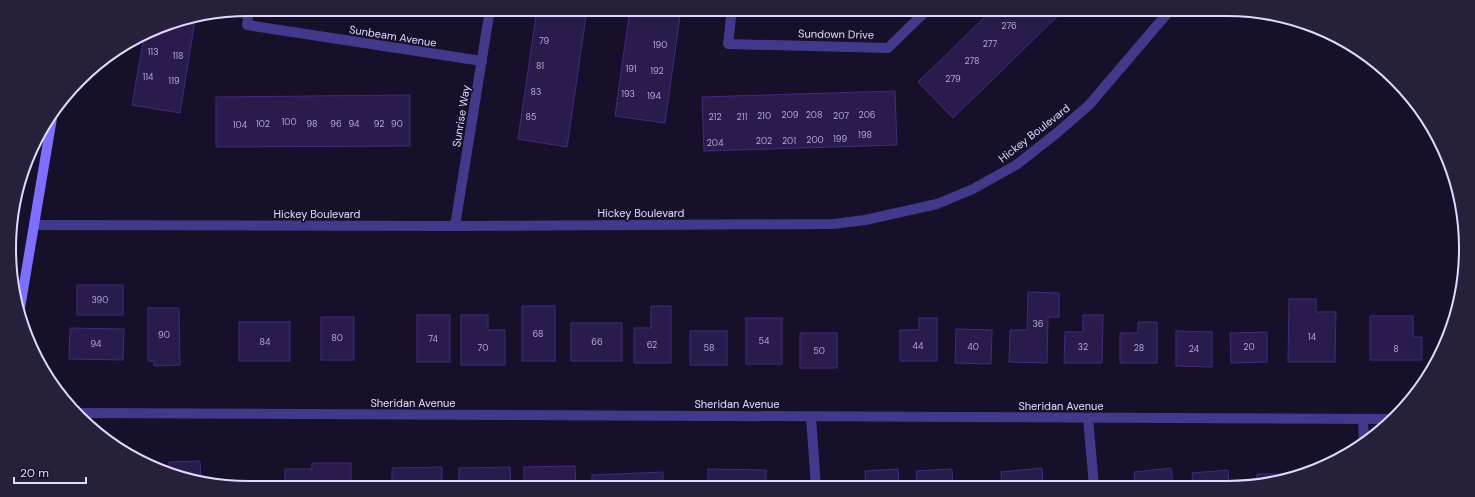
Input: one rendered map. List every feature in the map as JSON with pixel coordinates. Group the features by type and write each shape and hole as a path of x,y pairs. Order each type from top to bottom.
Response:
{"main road":[{"path":"21,299 51,126"}],"street":[{"name":"Sunbeam Avenue","path":"248,16 247,25 482,61"},
{"name":"Sunrise Way","path":"455,226 489,16"},
{"name":"Sundown Drive","path":"731,16 728,44 888,48 921,16"},
{"name":"Hickey Boulevard","path":"34,225 455,226 833,224 866,220 937,204 973,189 1016,165 1089,105 1165,16"},
{"name":"Sheridan Avenue","path":"84,413 1384,419"},
{"path":"810,417 815,481"},
{"path":"1088,418 1094,481"},
{"path":"1363,419 1364,436"}],"building":[{"path":"536,16 586,16 567,147 518,139"},
{"path":"629,16 680,16 665,123 615,116"},
{"path":"986,16 1058,16 953,118 918,82"},
{"path":"195,22 180,113 132,105 143,41 174,28"},
{"path":"895,91 897,145 704,151 702,97"},
{"path":"410,95 410,146 216,147 216,97"},
{"path":"77,285 123,285 123,315 77,315"},
{"path":"1028,292 1059,293 1059,317 1048,317 1047,363 1009,362 1010,330 1027,330"},
{"path":"1289,299 1316,299 1316,312 1336,312 1335,362 1288,362"},
{"path":"522,306 555,306 555,361 522,361"},
{"path":"651,306 671,306 671,363 634,363 634,328 651,328"},
{"path":"148,308 179,308 180,365 154,366 154,361 148,361"},
{"path":"417,315 450,315 450,362 417,362"},
{"path":"461,315 488,315 488,330 505,330 505,365 461,365"},
{"path":"1083,315 1103,315 1102,363 1064,363 1065,332 1083,332"},
{"path":"1370,316 1413,316 1413,337 1422,337 1422,360 1370,360"},
{"path":"321,317 354,317 354,360 321,360"},
{"path":"746,318 782,318 782,364 746,364"},
{"path":"919,318 937,318 937,361 900,361 900,330 919,330"},
{"path":"239,322 290,322 290,361 239,361"},
{"path":"1138,322 1157,322 1157,363 1120,363 1120,333 1138,333"},
{"path":"571,323 622,323 622,361 571,361"},
{"path":"70,328 124,329 123,360 69,359"},
{"path":"956,329 992,330 991,364 955,363"},
{"path":"690,331 727,331 727,365 690,365"},
{"path":"1176,331 1212,332 1212,367 1176,366"},
{"path":"1267,332 1267,362 1231,363 1230,333"},
{"path":"800,333 837,333 837,368 800,368"},
{"path":"200,461 201,476 169,467 169,462"},
{"path":"312,463 351,463 351,481 285,481 285,469 312,469"},
{"path":"575,466 576,481 524,481 524,467"},
{"path":"442,467 442,481 392,481 392,468"},
{"path":"510,467 511,481 459,481 459,468"},
{"path":"1042,468 1043,481 1002,481 1001,472"},
{"path":"1171,468 1172,481 1135,481 1134,472"},
{"path":"708,469 766,470 766,481 708,481"},
{"path":"898,469 899,481 866,481 865,471"},
{"path":"952,469 953,481 917,481 916,471"},
{"path":"1228,470 1229,481 1193,481 1192,473"},
{"path":"663,472 663,481 592,481 592,475"},
{"path":"1257,474 1283,474 1272,477 1257,479"}]}
